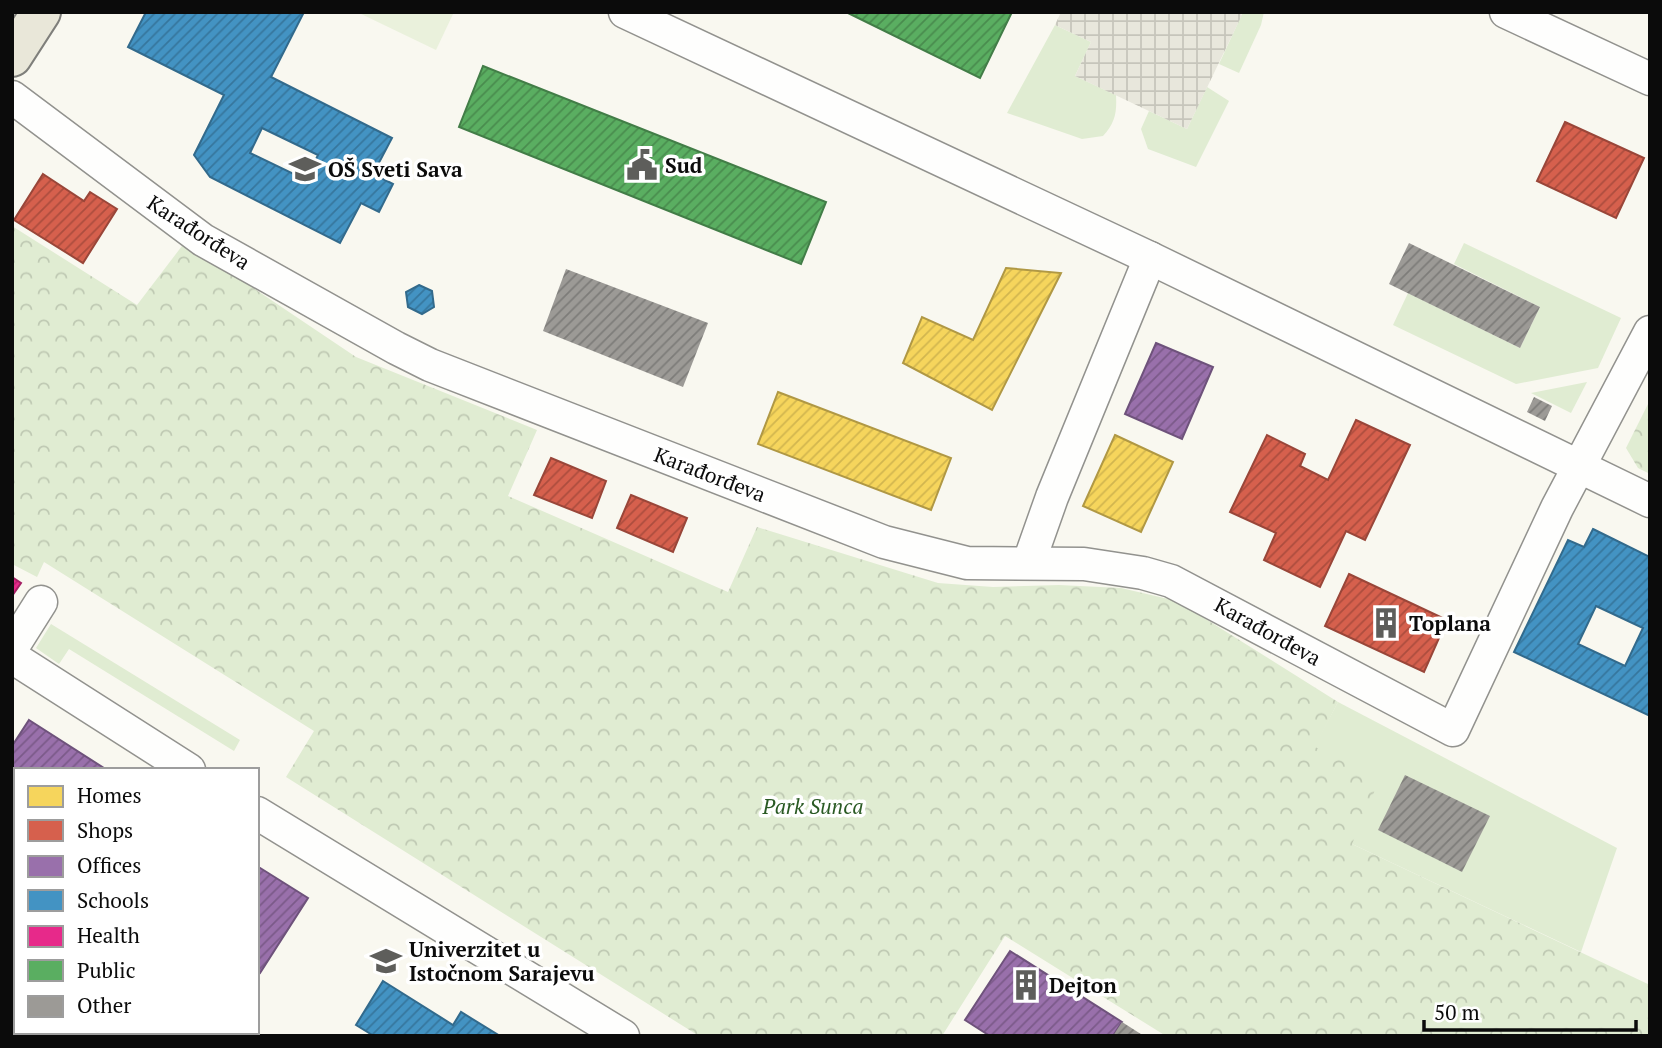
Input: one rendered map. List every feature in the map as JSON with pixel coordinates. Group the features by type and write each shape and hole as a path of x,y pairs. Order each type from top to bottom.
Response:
{"main road":[{"path":"12,57 41,12"}],"street":[{"path":"625,12 1150,258 1650,501"},
{"path":"1506,12 1650,79"},
{"name":"Karađorđeva","path":"12,97 203,240 430,365 884,542 967,563 1029,562 1112,568 1171,581 1453,730 1578,466"},
{"path":"1029,562 1052,497 1150,258"},
{"path":"1578,466 1650,332"},
{"path":"12,648 41,602"},
{"path":"12,657 186,768"},
{"path":"259,814 623,1036"}],"green space":[{"path":"357,12 454,12 436,50"},
{"path":"1243,12 1264,12 1261,25 1239,73 1219,64"},
{"path":"1055,25 1091,42 1075,76 1116,95 1114,117 1103,136 1082,139 1007,113"},
{"path":"1207,87 1229,101 1196,167 1148,149 1141,129 1149,111 1187,129"},
{"name":"Park Sunca","path":"12,226 137,305 185,242 356,357 537,430 508,496 728,592 757,527 938,583 993,587 1059,585 1121,588 1177,601 1338,702 1315,747 1381,776 1352,844 1650,985 1650,1036 1166,1036 1005,936 942,1036 699,1036 286,777 314,731 44,562 37,577 12,564"},
{"path":"1464,243 1621,318 1598,368 1516,384 1393,325 1408,293 1520,348 1540,307 1454,264"},
{"path":"1587,382 1571,413 1531,393"},
{"path":"1650,400 1650,474 1638,468 1626,448"},
{"path":"51,624 240,740 234,751 69,649 59,664 36,648"},
{"path":"1338,702 1617,848 1581,952 1352,844 1314,747"}],"shaded area":[{"path":"1061,12 1237,12 1242,15 1187,129 1075,76 1091,42 1055,25"}],"building: Homes":[{"path":"1006,268 1061,273 992,410 903,363 922,317 973,340"},
{"path":"778,392 951,458 931,510 758,444"},
{"path":"1115,435 1173,462 1141,532 1083,506"}],"building: Shops":[{"path":"1565,122 1644,158 1616,218 1537,181"},
{"path":"43,174 84,201 90,192 117,209 83,263 14,220"},
{"path":"1356,420 1410,445 1365,540 1346,531 1320,587 1264,560 1276,533 1230,512 1267,435 1305,454 1300,466 1328,480"},
{"path":"551,458 606,481 592,518 534,495"},
{"path":"631,495 687,518 673,552 617,528"},
{"name":"Toplana","path":"1349,574 1447,620 1424,672 1325,626"}],"building: Offices":[{"path":"1156,343 1213,367 1182,439 1125,414"},
{"path":"29,720 104,768 14,768 14,816 12,746"},
{"path":"259,867 308,898 259,973"},
{"name":"Dejton","path":"1010,951 1122,1022 1113,1036 990,1036 965,1020"}],"building: Schools":[{"path":"146,12 304,12 271,77 392,138 373,174 393,184 379,212 361,203 340,243 210,177 194,155 224,95 128,47","holes":["262,128 318,155 306,180 250,153"]},
{"path":"419,285 432,291 434,307 422,314 408,307 406,292"},
{"path":"1593,529 1650,557 1650,716 1514,652 1568,540 1584,547","holes":["1596,606 1643,628 1625,666 1578,644"]},
{"path":"383,981 453,1025 461,1012 500,1036 374,1036 356,1025"}],"building: Health":[{"path":"12,577 21,583 12,596"}],"building: Public":[{"path":"846,12 1012,12 980,78"},
{"name":"Sud","path":"483,66 826,202 801,264 459,127"}],"building: Other":[{"path":"1409,243 1540,307 1520,348 1389,284"},
{"path":"566,269 708,323 683,387 543,331"},
{"path":"1534,397 1552,406 1545,421 1527,412"},
{"path":"1405,775 1490,816 1462,872 1378,830"},
{"path":"1122,1022 1144,1036 1113,1036"}],"place":[{"name":"Sud","path":"642,165"},
{"name":"OŠ Sveti Sava","path":"305,169"},
{"name":"Toplana","path":"1386,623"},
{"name":"Univerzitet u Istočnom Sarajevu","path":"386,961"},
{"name":"Dejton","path":"1026,985"}]}
